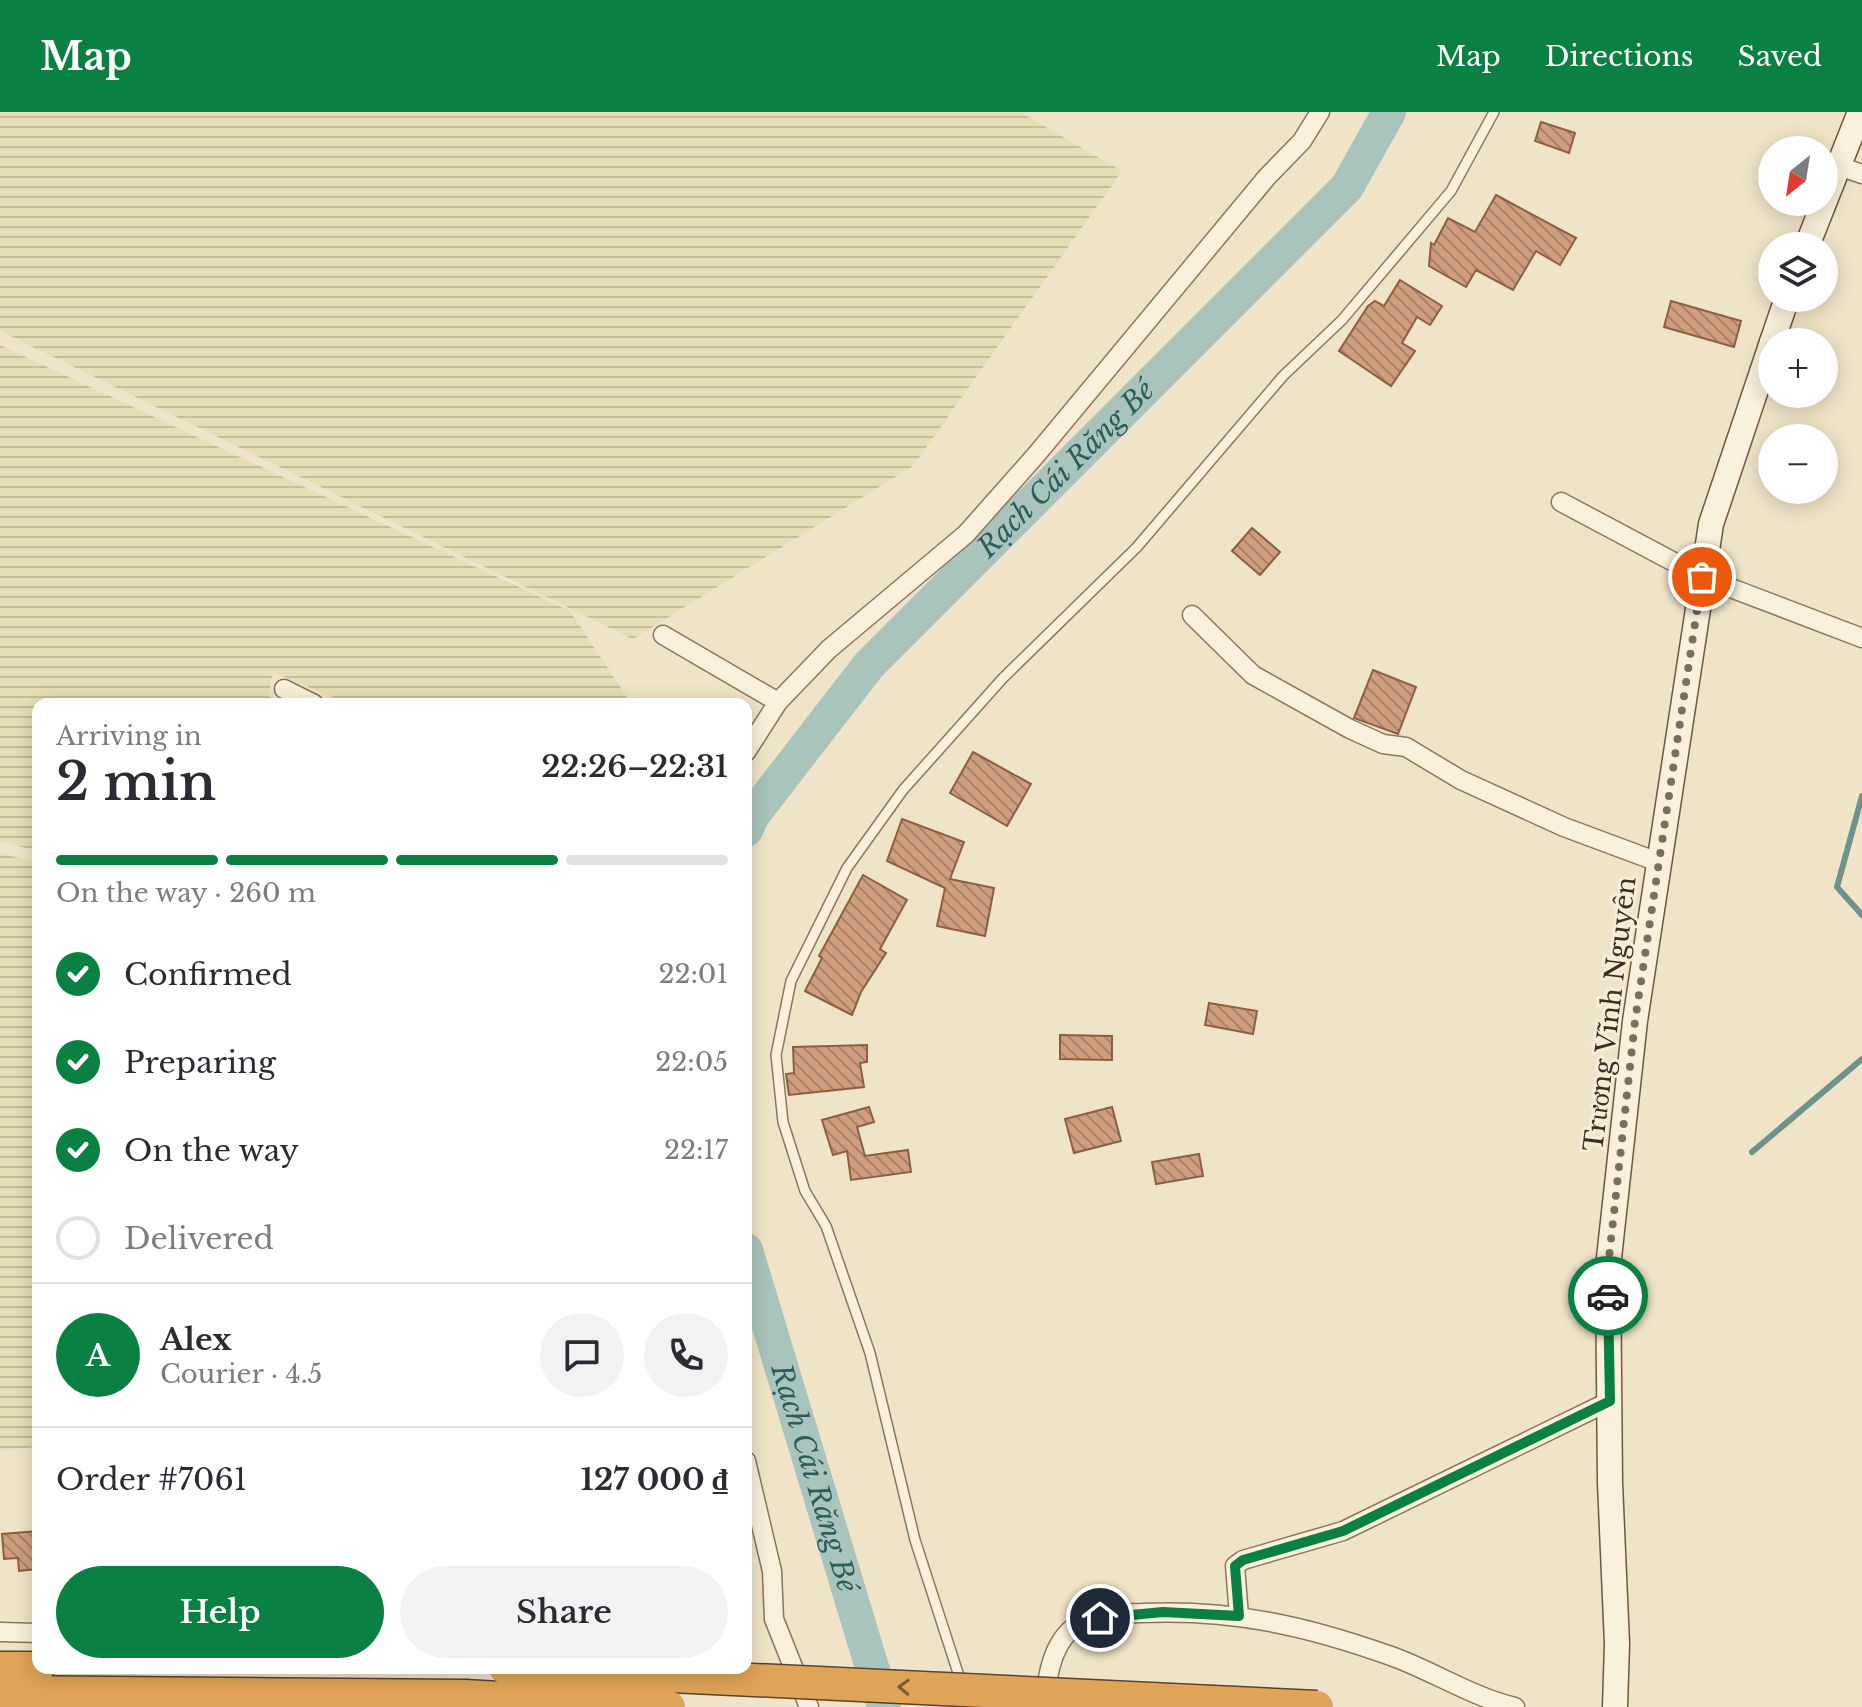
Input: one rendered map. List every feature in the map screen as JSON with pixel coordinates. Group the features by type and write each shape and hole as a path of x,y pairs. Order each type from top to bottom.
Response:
{"highway":[{"path":"0,1668 32,1668"},
{"path":"630,1674 1317,1707"},
{"path":"0,1692 98,1700 465,1696 669,1707"}],"street":[{"path":"752,743 778,702 829,649 966,534 1036,455 1267,177 1302,141 1320,112"},
{"path":"1815,232 1850,170 1860,112"},
{"name":"Trương Vĩnh Nguyên","path":"1615,1707 1617,1644 1608,1267 1635,1021 1711,524 1758,384"},
{"path":"1561,502 1702,577 1862,638"},
{"path":"1192,615 1253,675 1350,729 1383,744 1406,747 1461,780 1564,827 1658,862"},
{"path":"663,635 778,702"},
{"path":"284,689 302,698"},
{"path":"1239,1616 1233,1574 1235,1566 1243,1560 1343,1531 1610,1401"},
{"path":"752,1486 772,1571 774,1619 809,1707"},
{"path":"1044,1707 1050,1663 1063,1640 1082,1623 1119,1614 1239,1616 1292,1624 1394,1657 1515,1707"},
{"path":"0,1632 32,1633"},
{"path":"650,1707 651,1674"}],"lane":[{"path":"969,1707 915,1540 870,1353 831,1237 805,1191 783,1122 776,1055 791,981 847,868 903,790 1003,678 1137,547 1283,376 1342,320 1451,191 1494,112"}],"shaded area":[{"path":"0,112 1020,112 1122,171 913,466 633,639 0,331"},
{"path":"0,345 570,611 627,697 335,698 273,672 268,696 272,698 32,698 32,849 0,841"},
{"path":"0,853 32,861 32,1447 0,1450"}],"building":[{"path":"1541,122 1575,133 1569,153 1535,141"},
{"path":"1496,195 1576,238 1560,265 1536,251 1513,290 1476,270 1466,287 1429,266 1431,243 1434,245 1448,218 1475,232"},
{"path":"1400,280 1442,306 1430,325 1417,317 1402,343 1415,351 1391,386 1339,351 1368,306 1375,301 1384,306"},
{"path":"1671,301 1741,321 1734,347 1664,327"},
{"path":"1252,528 1280,552 1260,575 1232,551"},
{"path":"1373,670 1416,687 1398,734 1354,718"},
{"path":"973,752 1031,784 1007,826 950,793"},
{"path":"902,819 964,842 950,879 994,888 985,936 937,926 945,888 887,861"},
{"path":"863,875 907,900 880,949 886,953 861,992 852,1015 805,991 822,958 819,956"},
{"path":"1209,1003 1257,1011 1253,1034 1205,1025"},
{"path":"1060,1035 1112,1036 1112,1060 1060,1059"},
{"path":"867,1045 867,1062 860,1063 864,1087 789,1095 786,1074 794,1073 793,1047"},
{"path":"869,1107 874,1122 857,1127 865,1156 908,1150 911,1172 851,1180 847,1151 833,1155 822,1120"},
{"path":"1112,1107 1121,1141 1074,1153 1065,1119"},
{"path":"1199,1154 1203,1176 1156,1184 1152,1162"},
{"path":"32,1532 32,1570 19,1571 18,1558 4,1559 2,1534"}],"waterway":[{"name":"Rạch Cái Răng Bé","path":"752,817 869,665 1347,187 1389,112"},
{"path":"1862,796 1837,887 1862,915"},
{"path":"1752,1152 1862,1059"},
{"name":"Rạch Cái Răng Bé","path":"752,1270 884,1707"}],"way so far":[{"path":"1608,1296 1608,1267 1635,1021 1702,577"}],"route":[{"path":"1100,1618 1163,1612 1239,1616 1233,1574 1235,1566 1243,1560 1318,1541 1343,1531 1610,1401 1608,1296"}]}
